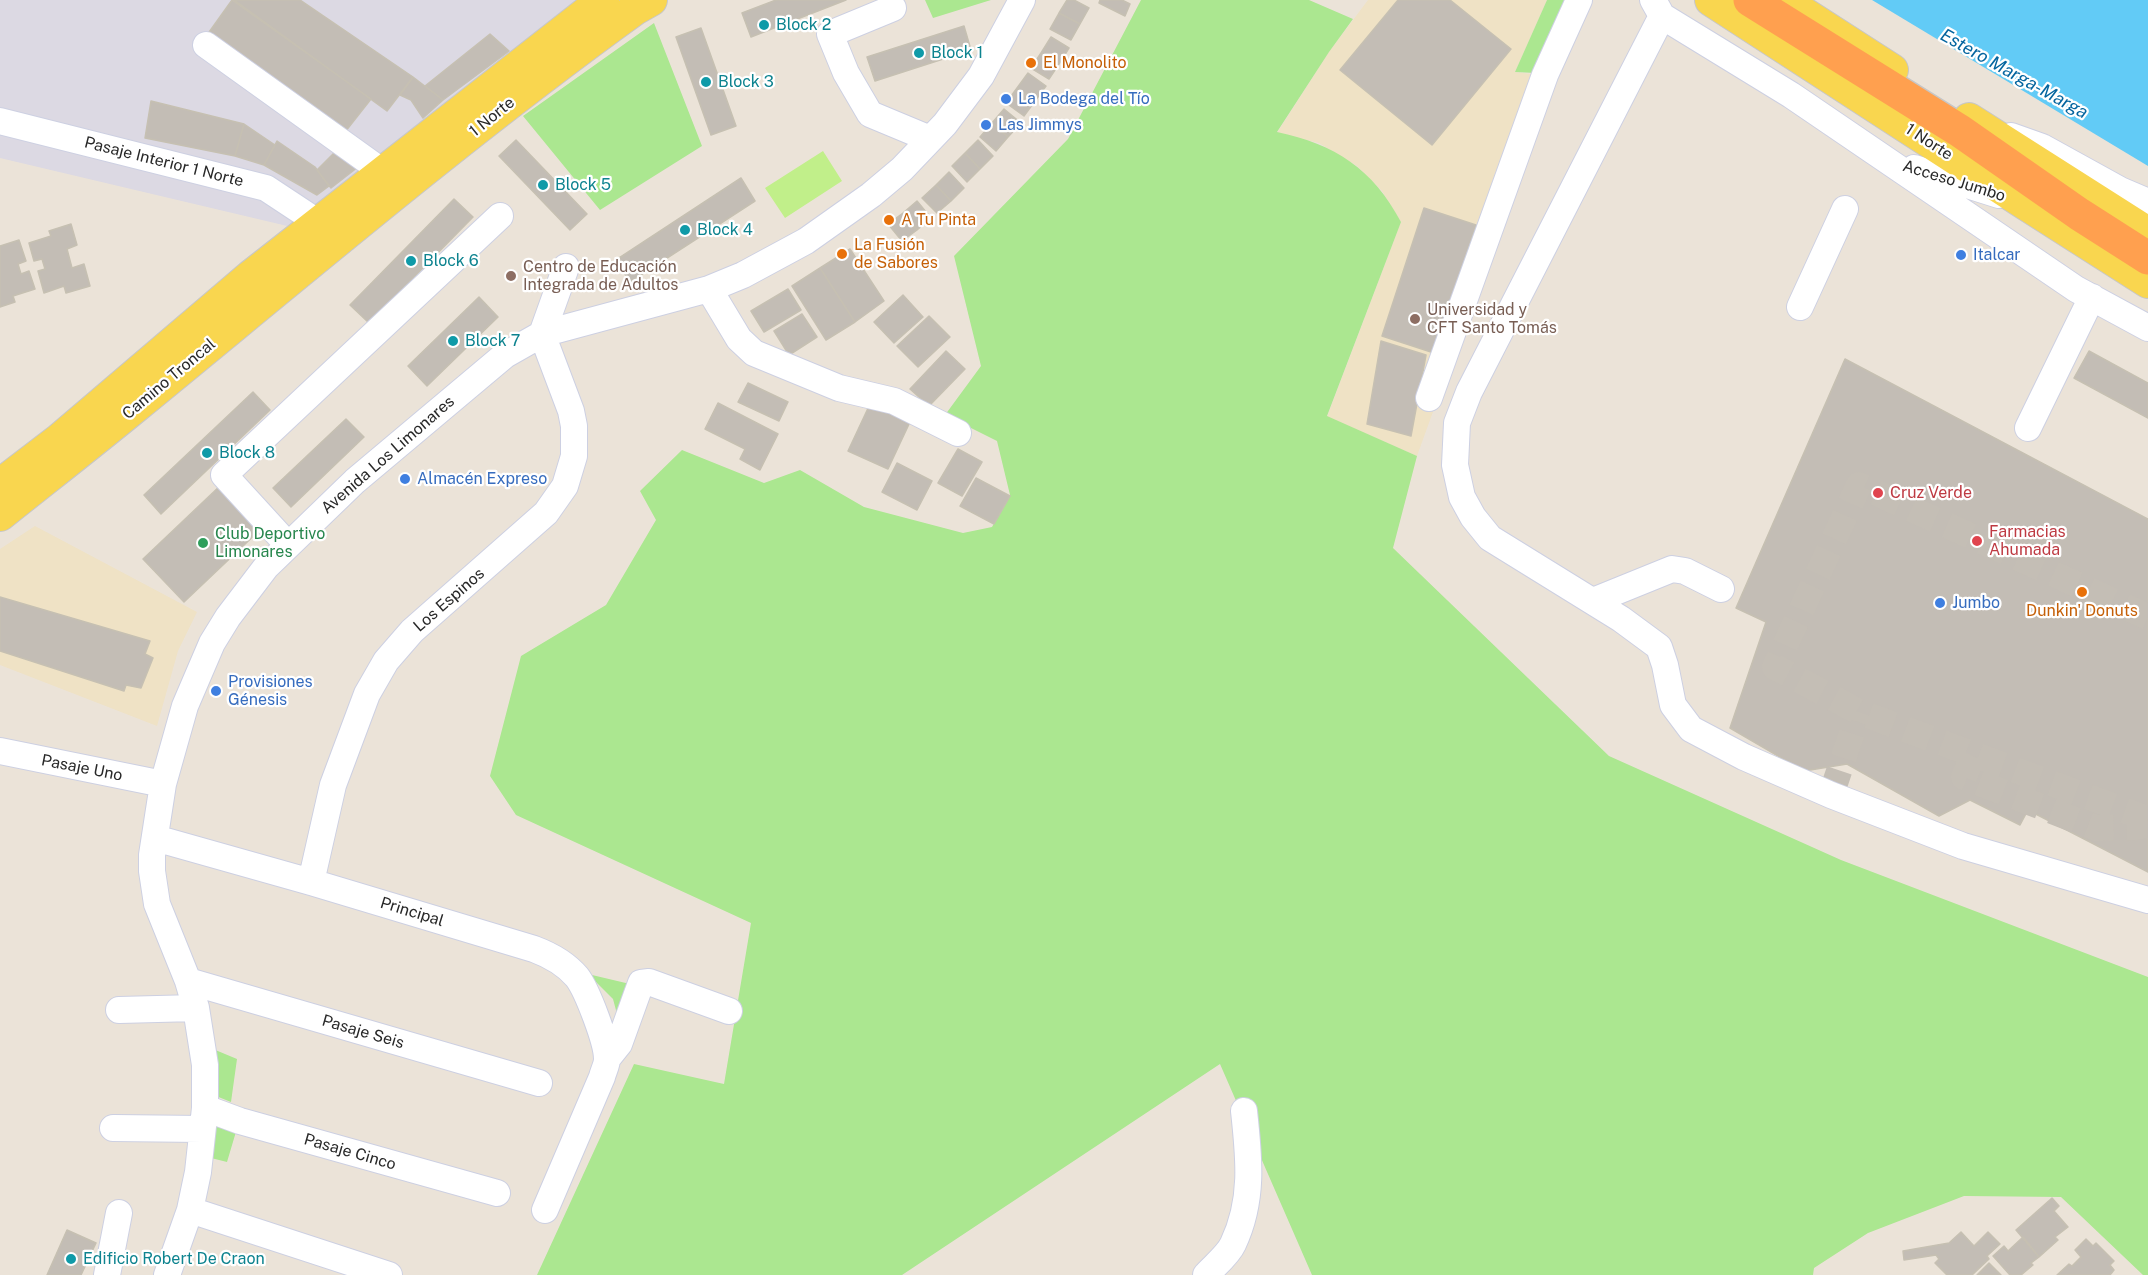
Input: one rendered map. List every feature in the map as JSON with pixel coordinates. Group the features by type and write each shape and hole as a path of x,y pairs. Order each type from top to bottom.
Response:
{"highway":[{"path":"1770,5 1960,131 2079,214 2148,258"}],"main road":[{"name":"1 Norte","path":"328,232 383,172 603,0"},
{"name":"1 Norte","path":"328,232 617,22 651,0"},
{"name":"1 Norte","path":"1711,0 2148,282"},
{"path":"1770,5 1977,125 2148,233"},
{"name":"Camino Troncal","path":"0,486 68,432 251,276 328,232"},
{"name":"Camino Troncal","path":"0,515 134,408 328,232"}],"street":[{"name":"Avenida Los Limonares","path":"167,1275 190,1210 198,1172 205,1065 196,1008 188,981 157,904 153,888 152,855 164,784 185,706 212,643 246,591 288,545 355,481 505,355 542,334 709,289 775,259 836,222 902,169 945,124 981,76 1022,0"},
{"path":"1429,398 1545,75 1579,0"},
{"path":"893,8 830,34 846,73 870,114 930,139"},
{"path":"2148,328 2076,289 1888,160 1657,8 1469,392 1457,423 1455,465 1462,497 1490,538 1621,619 1659,647 1673,705 1691,729 1744,757 1831,795 1963,846 2148,900"},
{"path":"206,45 383,172"},
{"name":"Pasaje Interior 1 Norte","path":"0,121 266,188 328,232"},
{"path":"1977,125 2042,147 2120,190 2148,202"},
{"name":"Acceso Jumbo","path":"1888,160 2020,201"},
{"path":"1800,307 1845,209"},
{"path":"288,545 224,475 500,216"},
{"path":"542,334 566,267"},
{"path":"709,289 739,339 754,353 839,388 894,400 958,433"},
{"path":"2028,428 2092,297"},
{"name":"Los Espinos","path":"311,882 333,785 367,694 386,661 412,631 546,513 565,486 574,456 574,426 571,411 542,334"},
{"path":"1593,602 1672,569 1685,571 1721,589"},
{"name":"Pasaje Uno","path":"0,751 164,784"},
{"name":"Principal","path":"155,838 311,882 534,949 553,957 577,977 590,1000 607,1059"},
{"name":"Pasaje Seis","path":"188,981 539,1083"},
{"path":"545,1210 602,1077 607,1059 619,1044 641,983 649,982 729,1011"},
{"path":"119,1010 196,1008"},
{"path":"1206,1275 1233,1246 1247,1206 1249,1160 1244,1111"},
{"name":"Pasaje Cinco","path":"113,1128 203,1118 240,1121 497,1193"},
{"path":"190,1210 389,1275"},
{"path":"106,1275 119,1213"}],"shaded area":[{"path":"0,0 583,0 300,229 0,158"},
{"name":"Universidad y CFT Santo Tomás","path":"1368,0 1547,0 1515,72 1554,77 1417,456 1327,417 1401,222 1382,191 1357,166 1319,143 1277,133 1329,52"},
{"path":"35,526 197,612 178,651 157,726 0,665 0,549"}],"green space":[{"path":"925,0 991,0 933,18"},
{"path":"1141,0 1309,0 1353,19 1277,132 1317,144 1350,162 1378,187 1401,222 1327,416 1417,456 1393,548 1609,756 1841,860 2148,977 2148,1275 2143,1275 2061,1197 1964,1196 1868,1233 1814,1268 1813,1275 1312,1275 1220,1064 902,1275 537,1275 634,1064 724,1084 751,923 516,815 490,776 521,656 606,605 656,520 640,491 682,450 764,483 800,470 864,507 963,533 992,527 1010,495 997,441 945,415 981,366 954,256 1068,139"},
{"path":"1547,0 1568,0 1536,73 1515,72"},
{"path":"654,23 702,146 600,210 523,116"},
{"path":"823,151 842,181 785,218 765,188"},
{"path":"592,975 630,984 621,1029 613,999 592,978"},
{"path":"213,1049 237,1059 231,1102 216,1096"},
{"path":"218,1120 238,1125 227,1162 207,1157"}],"water":[{"name":"Estero Marga-Marga","path":"1872,0 2148,0 2148,166"}],"building":[{"path":"232,0 371,99 345,132 207,35"},
{"path":"234,0 300,0 413,77 387,111"},
{"name":"Block 2","path":"776,0 846,0 751,37 742,13"},
{"path":"1067,0 1074,0 1089,8 1080,24 1059,13"},
{"path":"1100,0 1122,0 1130,4 1125,16 1099,3"},
{"path":"1398,0 1450,0 1511,49 1432,145 1340,70"},
{"path":"1059,13 1080,24 1071,40 1050,29"},
{"name":"Block 1","path":"964,26 971,50 875,81 867,57"},
{"name":"Block 3","path":"701,28 736,126 711,135 676,37"},
{"path":"490,34 509,51 443,100 425,86"},
{"path":"1051,37 1069,48 1059,64 1041,53"},
{"path":"1041,53 1059,64 1049,79 1031,68"},
{"path":"1028,73 1046,86 1035,101 1017,88"},
{"path":"413,77 443,100 423,118 411,100 400,95"},
{"path":"1017,88 1035,101 1024,116 1006,103"},
{"path":"151,101 244,124 235,156 145,138"},
{"path":"1004,109 1021,123 1008,137 992,123"},
{"path":"992,123 1008,137 996,151 980,137"},
{"path":"244,124 275,145 264,165 235,156"},
{"name":"Block 5","path":"516,140 587,214 570,230 499,156"},
{"path":"978,140 993,156 980,169 965,153"},
{"path":"277,141 315,167 329,186 317,195 264,165"},
{"path":"336,151 358,167 331,188 317,170"},
{"path":"965,153 980,169 967,182 952,166"},
{"path":"949,172 964,188 951,201 936,185"},
{"name":"Block 4","path":"741,178 755,201 630,282 616,260"},
{"path":"936,185 951,201 937,213 922,198"},
{"name":"Block 6","path":"454,199 473,217 369,323 350,305"},
{"path":"917,201 931,218 917,230 903,213"},
{"path":"1424,208 1476,225 1434,353 1382,336"},
{"path":"903,213 917,230 902,241 888,224"},
{"path":"71,224 77,245 67,249 72,268 84,264 90,286 66,293 64,286 44,293 38,271 45,269 42,259 34,261 29,243 51,236 49,231"},
{"path":"19,240 26,261 18,264 21,274 29,271 35,289 13,296 15,302 0,307 0,246"},
{"path":"850,249 884,301 855,322 820,268"},
{"path":"820,268 855,322 826,340 792,286"},
{"path":"788,289 801,310 764,332 751,311"},
{"path":"903,295 923,317 894,343 874,322"},
{"name":"Block 7","path":"479,297 498,317 427,386 408,366"},
{"path":"802,314 817,337 789,355 774,331"},
{"path":"929,316 950,337 918,367 897,346"},
{"path":"1381,341 1426,355 1411,436 1367,424"},
{"path":"946,351 965,369 929,406 910,389"},
{"path":"2089,351 2148,383 2148,418 2074,378"},
{"path":"1845,359 2148,519 2148,872 2028,810 2020,825 1970,800 1939,816 1847,764 1804,771 1730,728 1766,622 1736,608"},
{"path":"748,383 788,402 779,421 738,402"},
{"name":"Block 8","path":"253,392 270,410 161,514 144,495"},
{"path":"718,403 778,434 760,470 740,459 745,449 705,429"},
{"path":"870,404 910,422 888,469 848,451"},
{"path":"346,419 364,437 291,507 273,488"},
{"path":"958,449 982,462 962,496 938,483"},
{"path":"897,463 932,481 917,510 882,492"},
{"path":"976,478 1010,496 994,524 960,506"},
{"name":"Club Deportivo Limonares","path":"222,484 263,527 184,602 143,559"},
{"path":"0,597 150,641 145,654 153,658 141,688 126,685 124,691 0,651"},
{"path":"2052,1198 2059,1206 2054,1211 2068,1227 2055,1237 2058,1240 2039,1257 2016,1230"},
{"name":"Edificio Robert De Craon","path":"67,1230 96,1243 81,1275 47,1275"},
{"path":"1961,1232 1974,1246 1988,1232 2000,1244 1987,1256 1989,1259 1972,1275 1947,1275 1935,1263 1939,1259 1936,1255 1904,1260 1903,1251 1949,1243"},
{"path":"2023,1237 2039,1257 2021,1275 2010,1275 1993,1256 2004,1246 2008,1251"},
{"path":"2086,1239 2093,1246 2096,1243 2114,1261 2110,1265 2114,1270 2110,1275 2057,1275 2081,1257 2075,1250"},
{"path":"1989,1263 2001,1275 1977,1275"}],"tunnel":[{"path":"2148,617 1859,485 1775,667 1859,712 2148,819"},
{"path":"1831,795 1859,712"},
{"path":"1973,756 1964,777 2096,828 2148,825"}],"place":[{"name":"Block 2","path":"764,25"},
{"name":"Block 1","path":"919,53"},
{"name":"El Monolito","path":"1031,63"},
{"name":"Block 3","path":"706,82"},
{"name":"La Bodega del Tío","path":"1006,99"},
{"name":"Las Jimmys","path":"986,125"},
{"name":"Block 5","path":"543,185"},
{"name":"A Tu Pinta","path":"889,220"},
{"name":"Block 4","path":"685,230"},
{"name":"La Fusión de Sabores","path":"842,254"},
{"name":"Italcar","path":"1961,255"},
{"name":"Block 6","path":"411,261"},
{"name":"Centro de Educación Integrada de Adultos","path":"511,276"},
{"name":"Universidad y CFT Santo Tomás","path":"1415,319"},
{"name":"Block 7","path":"453,341"},
{"name":"Block 8","path":"207,453"},
{"name":"Almacén Expreso","path":"405,479"},
{"name":"Cruz Verde","path":"1878,493"},
{"name":"Farmacias Ahumada","path":"1977,541"},
{"name":"Club Deportivo Limonares","path":"203,543"},
{"name":"Dunkin' Donuts","path":"2082,592"},
{"name":"Jumbo","path":"1940,603"},
{"name":"Provisiones Génesis","path":"216,691"},
{"name":"Edificio Robert De Craon","path":"71,1259"}]}
